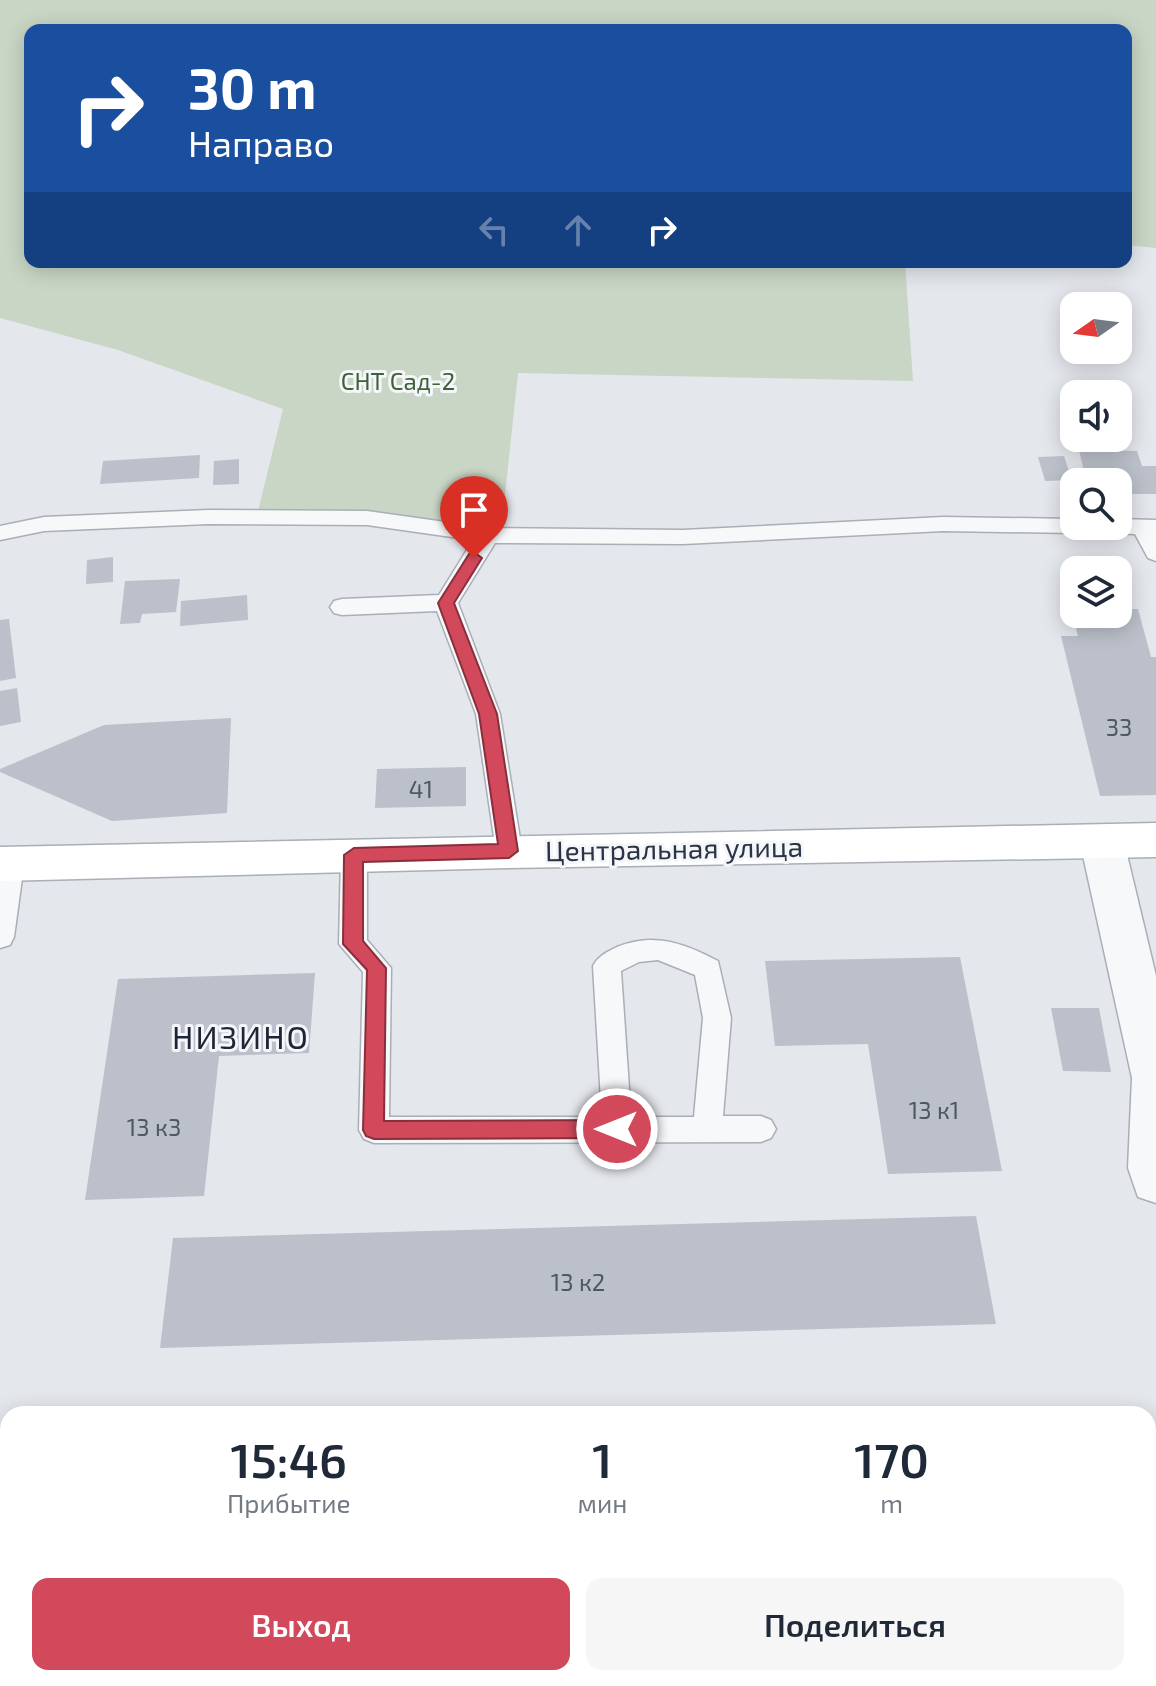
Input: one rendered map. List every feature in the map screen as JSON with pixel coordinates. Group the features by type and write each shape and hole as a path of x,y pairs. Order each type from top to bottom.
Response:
{"street":[{"name":"Центральная улица","path":"6,864 509,851 1156,840"},
{"path":"1102,842 1156,1078 1153,1168 1156,1181"}],"lane":[{"path":"0,533 44,524 208,517 367,518 488,535 683,537 943,524 1060,526"},
{"path":"1149,527 1156,553"},
{"path":"446,603 488,535"},
{"path":"342,607 446,603"},
{"path":"446,603 488,714 509,851"},
{"path":"354,855 353,944 377,968 374,1130 761,1129"},
{"path":"0,937 6,864"},
{"path":"617,1129 607,966 627,952 648,947 678,953 708,969 717,1018 707,1129"}],"green space":[{"name":"СНТ Сад-2","path":"0,0 1156,0 1156,248 1132,246 1132,24 24,24 24,268 905,268 913,381 518,373 502,523 258,511 283,409 118,350 0,318"}],"building":[{"path":"1137,451 1142,466 1156,466 1156,494 1132,494 1132,468 1083,468 1079,452"},
{"path":"200,455 199,478 100,484 103,461"},
{"path":"1064,456 1068,468 1060,468 1060,480 1045,481 1038,457"},
{"path":"239,459 239,484 213,485 214,461"},
{"path":"113,557 113,582 86,584 87,560"},
{"path":"180,579 176,612 142,614 140,623 120,624 125,581"},
{"path":"247,595 248,620 180,626 181,601"},
{"path":"1132,609 1138,609 1151,657 1156,657 1156,795 1100,796 1061,636 1078,636 1076,628 1132,628"},
{"path":"9,619 16,678 0,681 0,620"},
{"path":"17,688 21,722 0,726 0,691"},
{"path":"231,718 227,813 112,821 0,772 0,769 104,725"},
{"path":"466,767 466,806 375,808 377,769"},
{"path":"960,957 1002,1171 888,1174 868,1044 775,1046 765,961"},
{"path":"315,973 309,1053 219,1056 204,1196 85,1200 118,979"},
{"path":"1051,1008 1099,1008 1111,1072 1063,1071"},
{"path":"976,1216 996,1324 160,1348 173,1238"}],"district":[{"name":"НИЗИНО","path":"241,1036"}],"route":[{"path":"474,558 446,603 488,714 509,851 354,855 353,944 377,968 374,1130 617,1129"}]}
